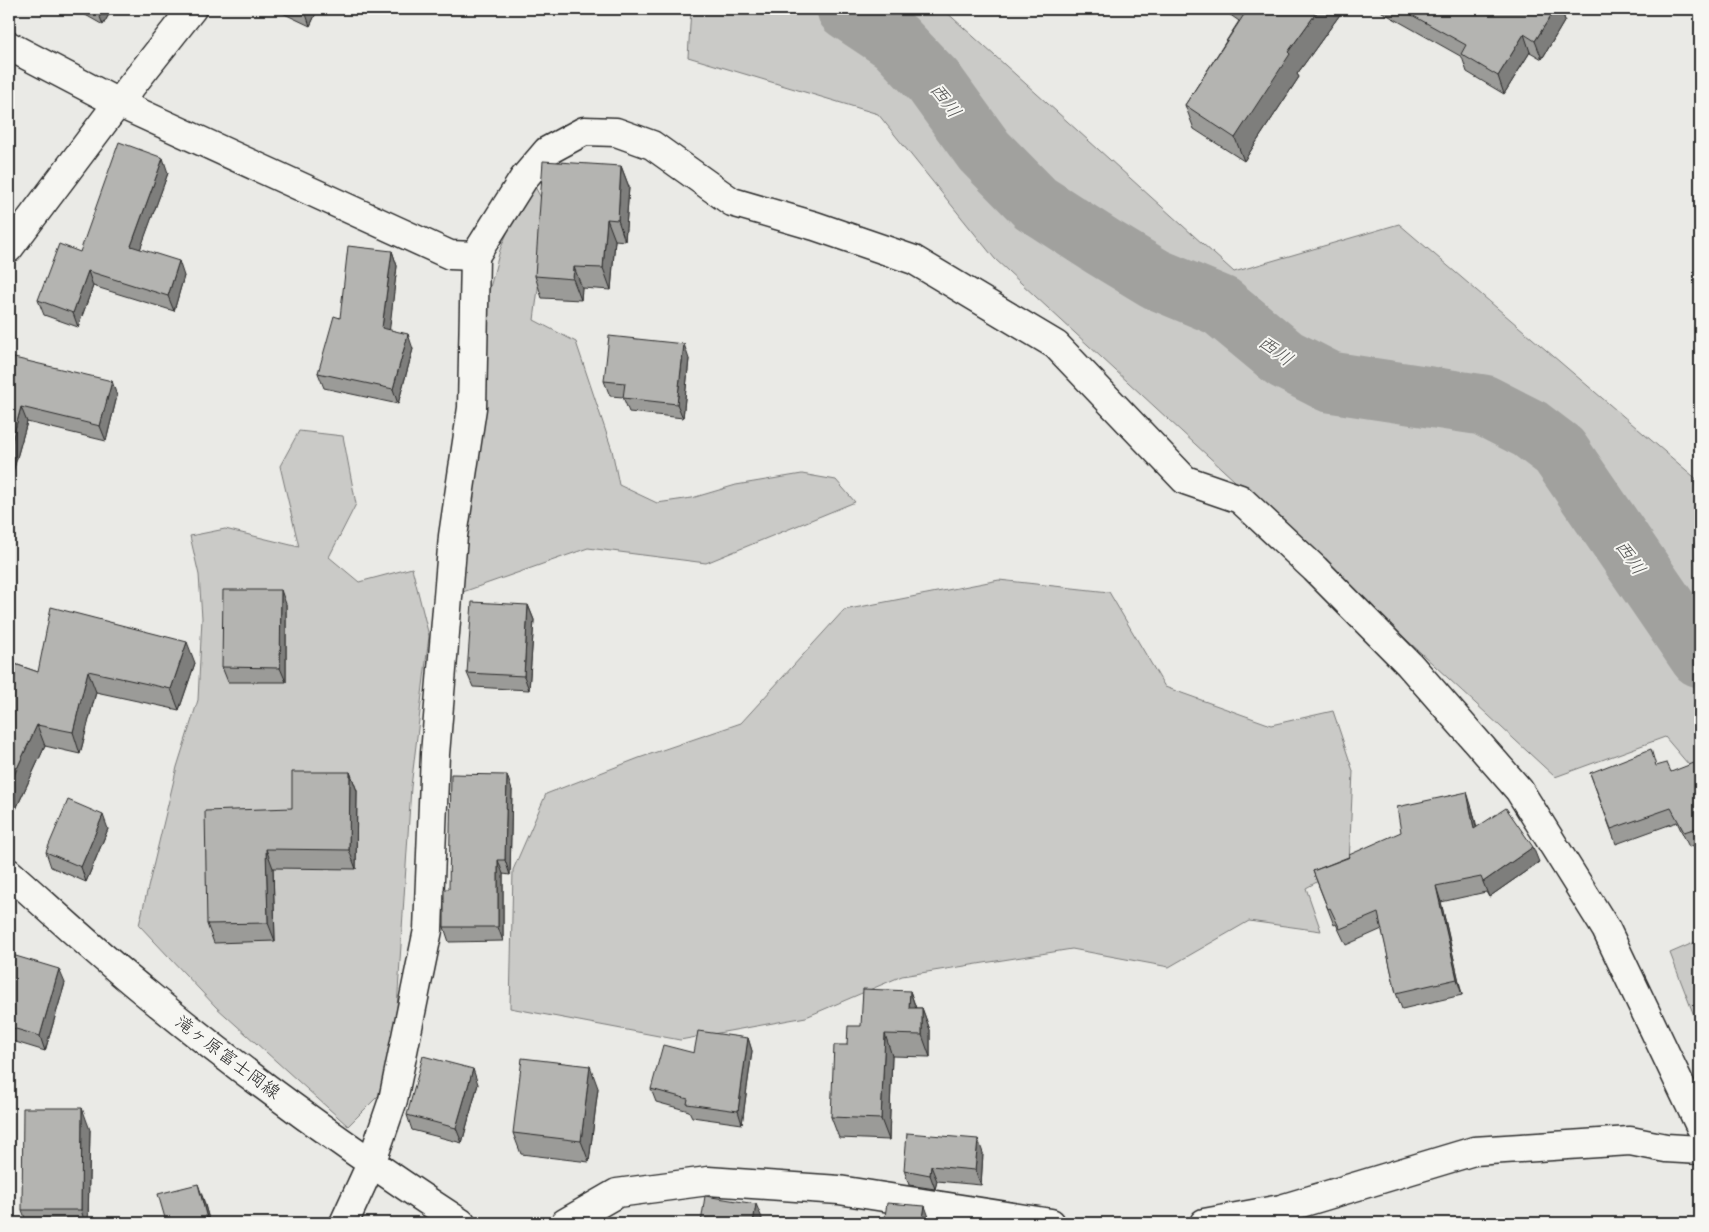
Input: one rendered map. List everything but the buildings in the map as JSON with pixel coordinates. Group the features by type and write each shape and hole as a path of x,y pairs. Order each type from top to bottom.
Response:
{"street":[{"path":"9,248 118,103 192,9"},
{"path":"9,46 118,103 442,251 450,254 475,256"},
{"path":"344,1223 371,1164 393,1100 428,930 435,754 453,546 472,408 475,256 524,178 547,151 584,131 616,132 652,145 732,202 815,226 914,260 1056,345 1185,480 1240,499 1309,563 1409,664 1519,790 1606,929 1700,1126"},
{"name":"滝ヶ原富士岡線","path":"9,874 145,992 223,1054 371,1164 461,1223"},
{"path":"1204,1223 1281,1210 1474,1151 1630,1141 1666,1148 1700,1150"},
{"path":"565,1223 617,1193 708,1181 839,1190 1051,1223"}],"shaded area":[{"path":"691,9 943,9 1234,272 1399,224 1700,482 1700,778 1665,737 1555,777 995,259 878,114 688,57"},
{"path":"534,185 548,211 534,320 576,342 612,450 619,485 657,503 692,498 736,485 802,474 836,480 855,502 706,563 588,548 460,593 483,417 482,318 500,250 520,202"},
{"path":"299,431 343,436 356,504 329,557 359,582 412,568 429,636 411,787 397,1008 383,1091 348,1126 216,1007 139,925 177,767 198,700 202,618 199,575 190,536 225,529 299,547 280,466"},
{"path":"999,580 1109,592 1165,687 1271,725 1333,711 1353,771 1349,864 1306,888 1321,931 1249,921 1169,967 1072,949 902,976 806,1017 680,1040 510,1008 513,870 546,794 639,758 741,723 844,610"},
{"path":"1700,940 1700,1031 1670,953"}],"waterway":[{"name":"西川","path":"847,9 895,41 934,82 984,151 1035,203 1103,247 1156,279 1221,306 1285,359 1330,382 1483,405 1530,429 1559,451 1700,657"}]}
